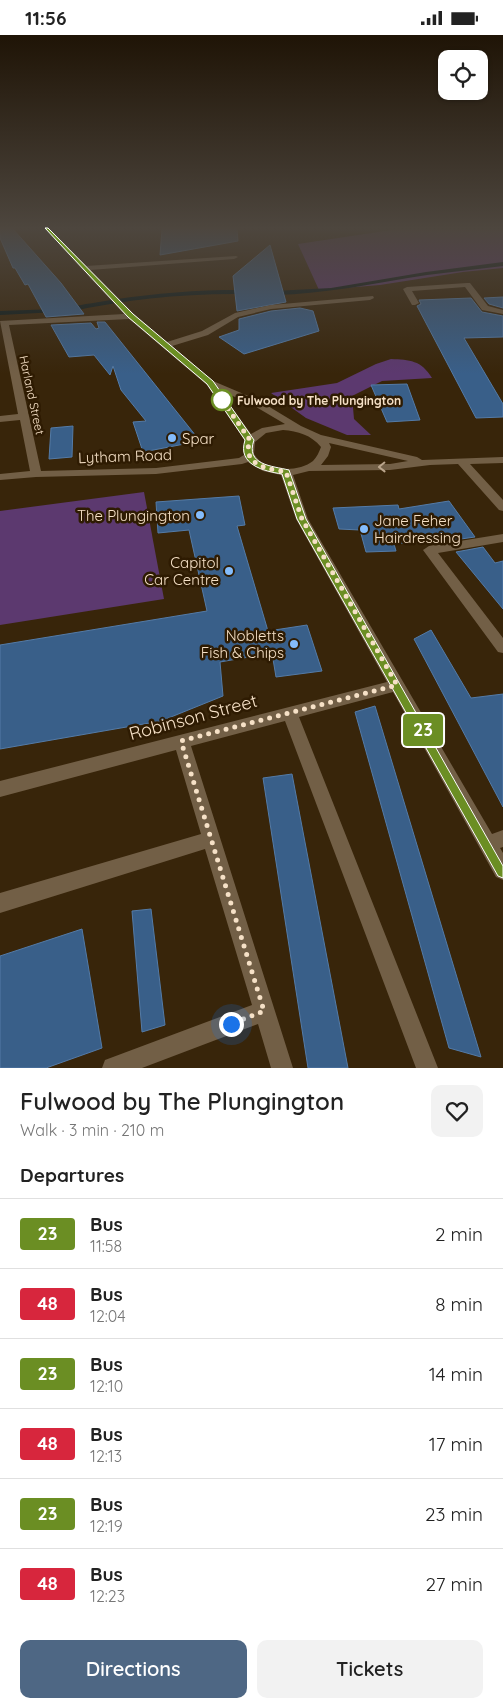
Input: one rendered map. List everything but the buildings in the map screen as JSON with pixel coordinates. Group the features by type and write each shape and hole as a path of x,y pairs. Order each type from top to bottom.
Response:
{"street":[{"path":"94,277 121,306 210,383 250,440"},
{"path":"415,303 407,289 467,285 485,308 503,312"},
{"path":"166,345 205,333 235,315 271,307 370,298"},
{"path":"2,323 131,315"},
{"name":"Harland Street","path":"2,323 36,474"},
{"path":"210,383 240,393 275,412 297,428"},
{"path":"0,419 24,417"},
{"path":"320,438 326,447 324,456 316,465 286,472 271,470 258,465 249,457 247,448 250,440 257,433 283,427 297,428 310,432 320,438 430,462"},
{"name":"Lytham Road","path":"0,477 36,474 156,471 242,461 249,457"},
{"path":"309,467 390,467 430,462 503,460"},
{"path":"462,462 503,507"},
{"path":"286,472 302,519 397,685 495,841 503,871"},
{"path":"503,538 429,550 503,648"},
{"name":"Robinson Street","path":"0,789 397,685"},
{"path":"290,713 427,1068"},
{"path":"181,741 282,1068"},
{"path":"0,903 211,839"},
{"path":"113,1068 264,1011"}],"shaded area":[{"path":"313,277 430,277 380,285 319,290"},
{"path":"391,359 419,364 432,378 382,381 352,396 354,419 371,435 347,435 306,418 271,393 337,383 376,364"},
{"path":"144,492 164,599 0,625 0,511"}],"waterway":[{"path":"274,293 331,290 408,277"},
{"path":"68,310 156,296 246,292"},
{"path":"0,313 55,311"}],"bus line":[{"name":"23","path":"94,277 121,306 210,383 250,440 247,448 249,457 258,465 271,470 286,472 302,519 503,871"}],"place":[{"name":"Fulwood by The Plungington","path":"222,400"},
{"name":"Spar","path":"172,438"},
{"name":"The Plungington","path":"200,515"},
{"name":"Jane Feher Hairdressing","path":"364,529"},
{"name":"Capitol Car Centre","path":"229,571"},
{"name":"Nobletts Fish & Chips","path":"294,644"}],"route":[{"path":"222,400 220,397 250,440 247,448 249,457 258,465 271,470 286,472 302,519 397,685 181,741 264,1011 231,1024"}]}
